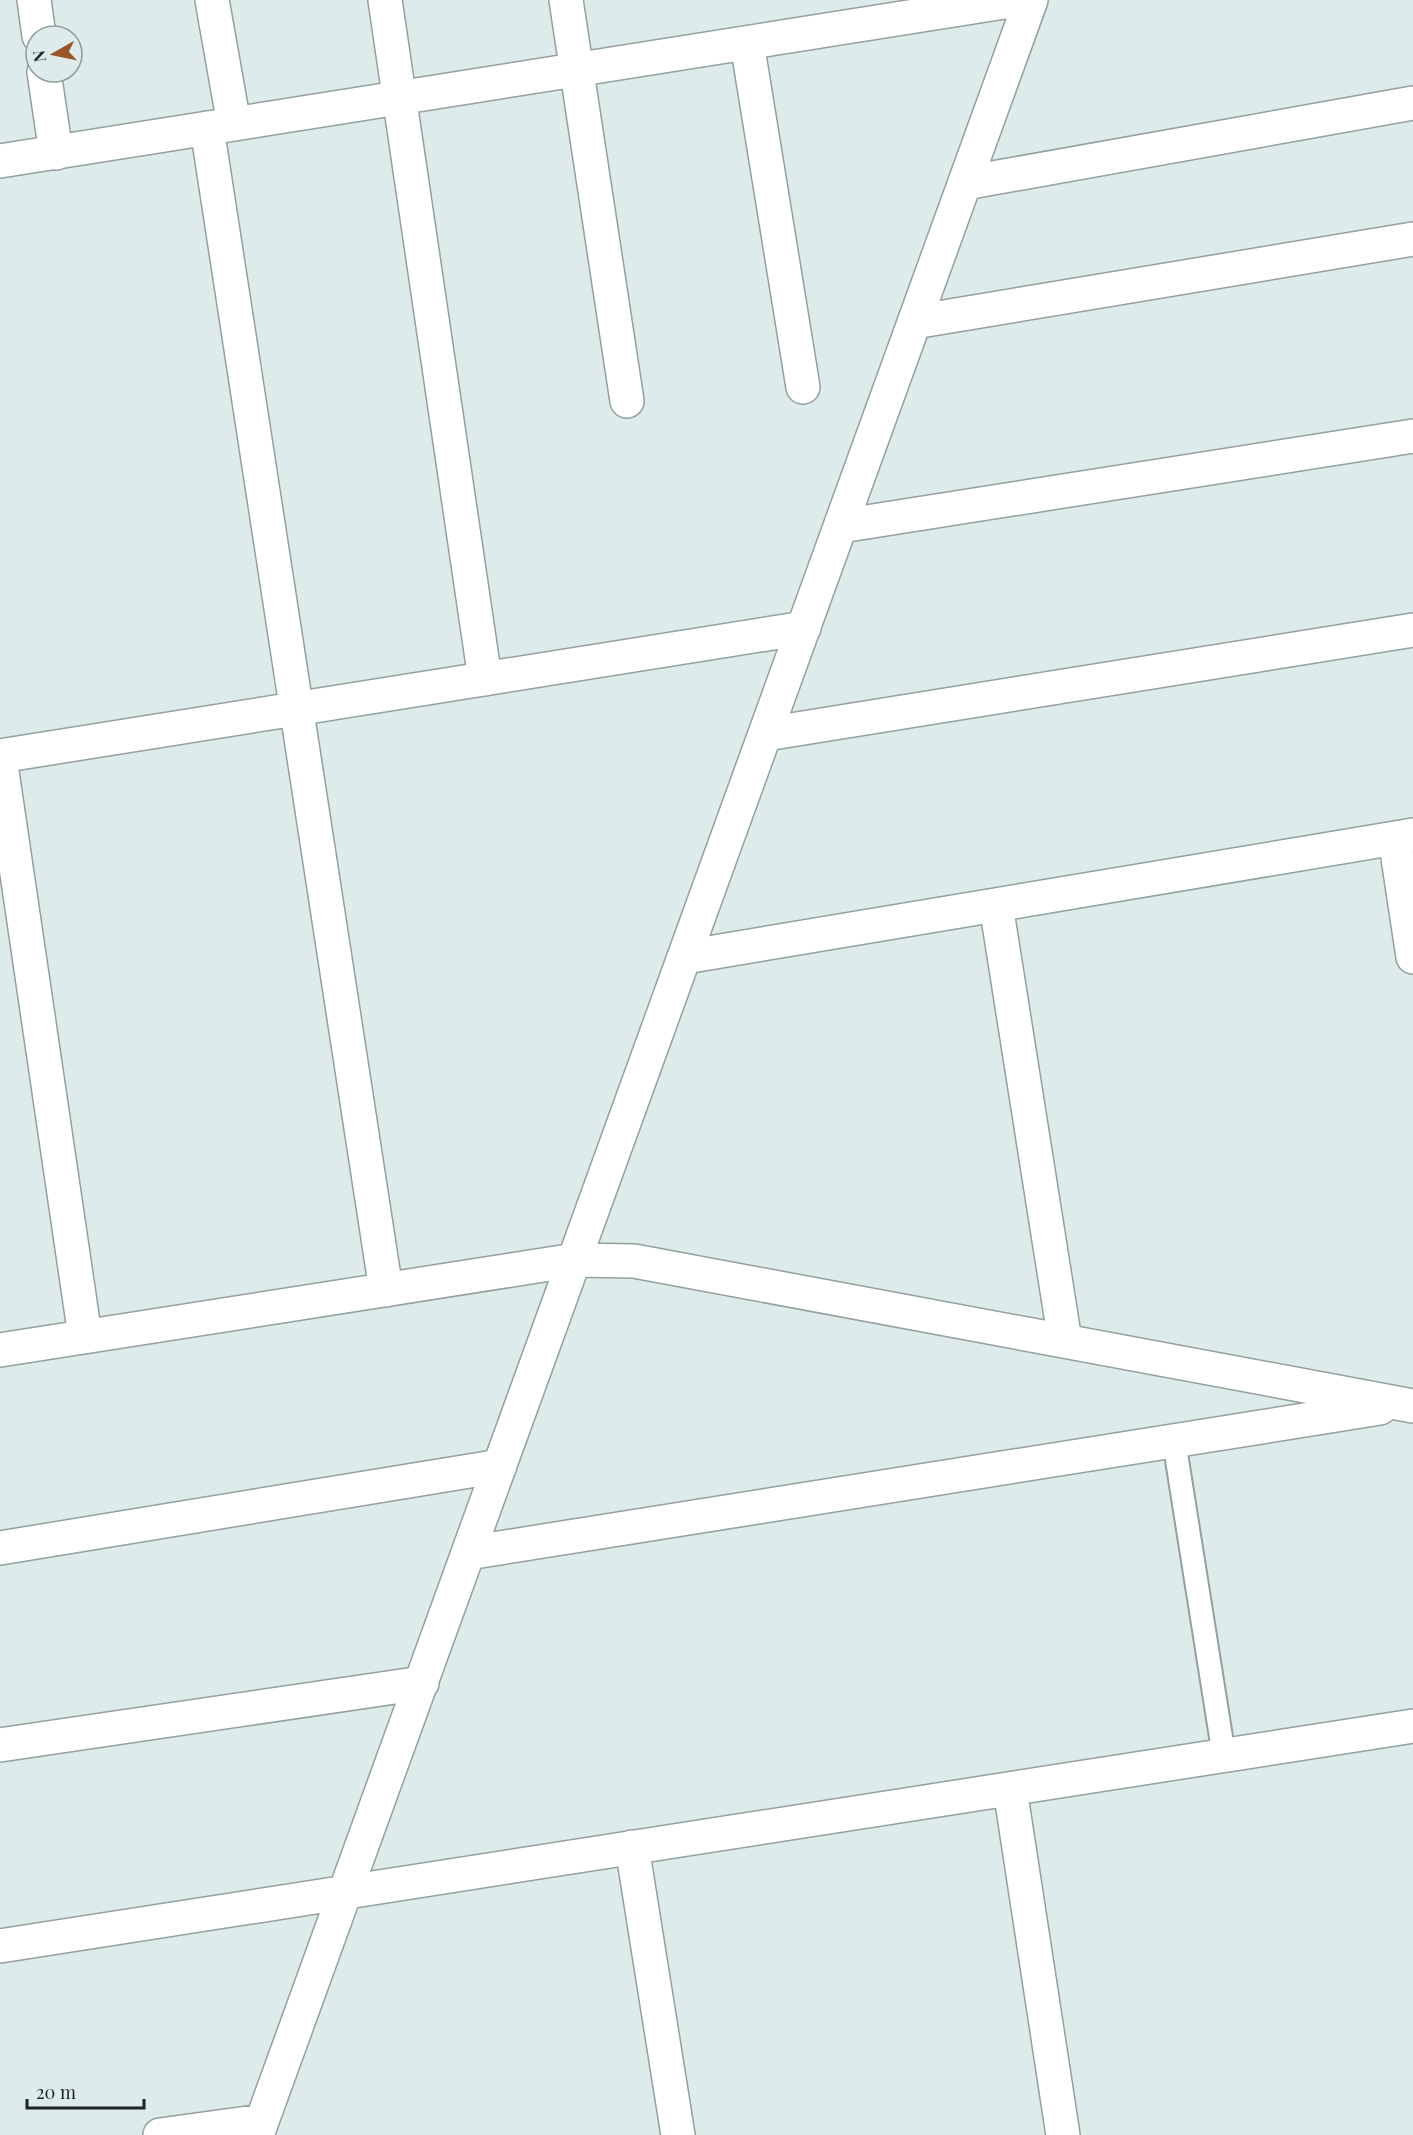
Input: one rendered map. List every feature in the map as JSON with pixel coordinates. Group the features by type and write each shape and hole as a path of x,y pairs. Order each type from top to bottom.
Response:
{"street":[{"path":"33,0 37,24"},
{"path":"212,0 220,126 296,709 386,1290"},
{"path":"385,0 485,679"},
{"path":"566,0 627,401"},
{"path":"0,161 1016,0"},
{"path":"160,2135 260,2128 1031,0"},
{"path":"747,42 803,387"},
{"path":"46,84 56,153"},
{"path":"965,183 1413,103"},
{"path":"915,322 1413,239"},
{"path":"840,526 1413,436"},
{"path":"85,1336 0,757 804,628"},
{"path":"766,734 1413,630"},
{"path":"685,957 1404,837 1413,957"},
{"path":"996,905 1065,1341"},
{"path":"0,1350 575,1260 634,1261 1409,1405"},
{"path":"468,1553 1409,1405"},
{"path":"0,1548 500,1466"},
{"path":"0,1745 422,1683"},
{"path":"0,1946 1413,1726"},
{"path":"1010,1789 1064,2135"},
{"path":"632,1847 678,2135"}],"lane":[{"path":"1174,1441 1224,1756"}]}
